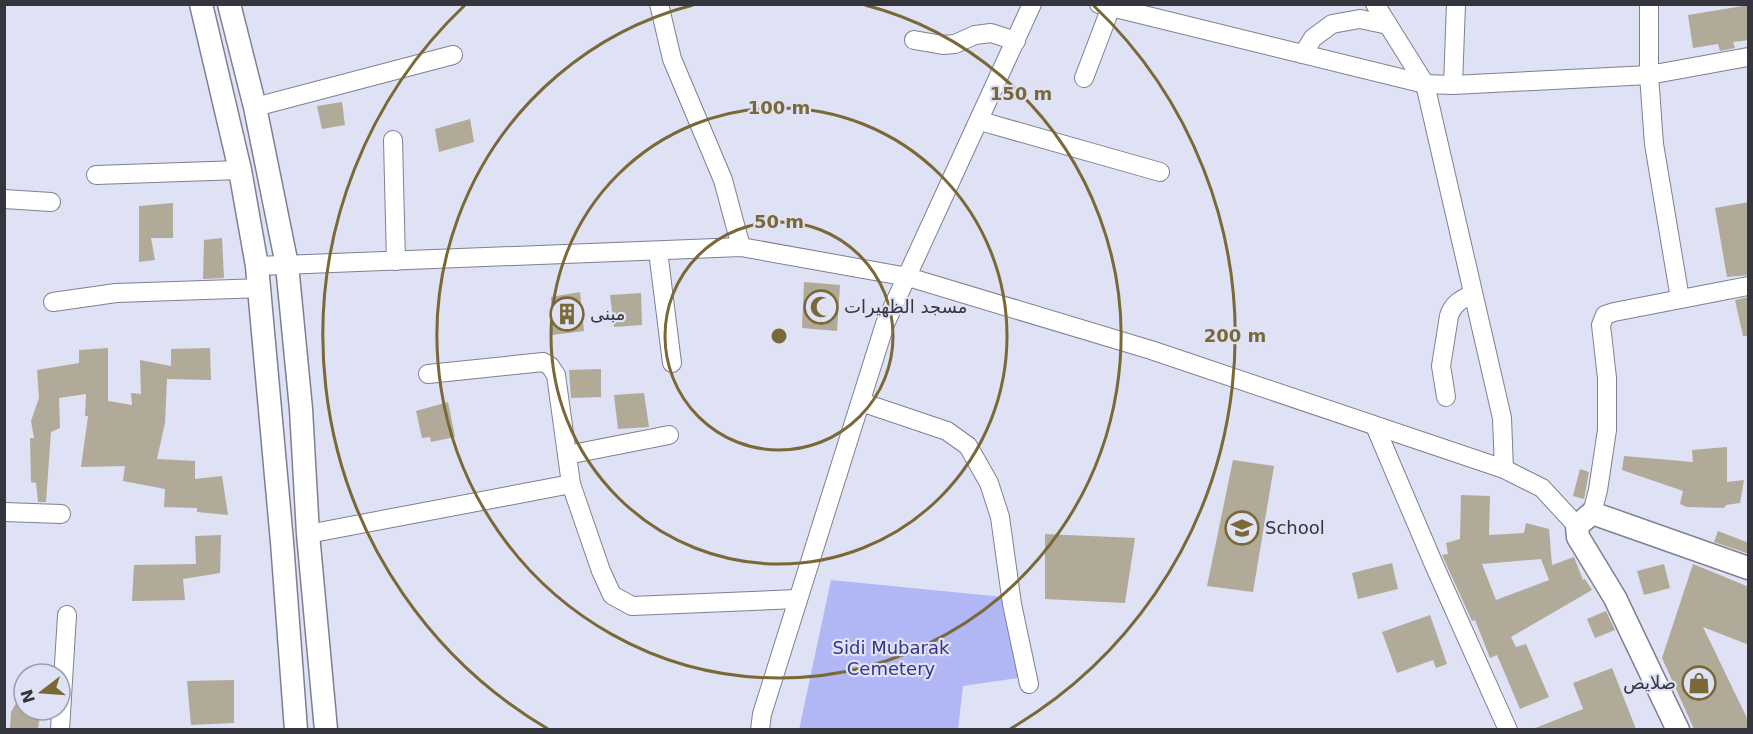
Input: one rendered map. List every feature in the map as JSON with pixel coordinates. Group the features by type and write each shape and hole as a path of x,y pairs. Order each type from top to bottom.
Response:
{"main road":[{"path":"201,4 240,170 258,277 296,729"},
{"path":"229,4 255,107 287,265 301,409 308,534 326,729"},
{"path":"1678,729 1615,598 1578,537 1584,519 1749,568"}],"street":[{"path":"659,4 672,59 723,180 741,247"},
{"path":"760,729 762,714 885,324 1032,4"},
{"path":"1375,4 1425,84 1502,418 1504,469"},
{"path":"1453,85 1456,4"},
{"path":"1649,4 1649,75 1654,144 1680,299"},
{"path":"1084,78 1105,6 1425,84 1453,85 1649,75 1749,57"},
{"path":"1304,54 1313,38 1332,24 1360,19 1388,25"},
{"path":"914,40 944,45 955,44 975,35 991,33 1016,41"},
{"path":"255,107 453,55"},
{"path":"980,121 1160,172"},
{"path":"393,140 396,261"},
{"path":"96,175 240,170"},
{"path":"4,199 51,201"},
{"path":"53,302 258,277 287,265 741,247 908,277 1151,350 1504,469 1542,488 1584,519 1598,490 1607,430 1607,378 1601,325 1605,315 1749,286"},
{"path":"658,251 672,363"},
{"path":"1446,397 1441,366 1449,316 1458,301 1473,294"},
{"path":"428,374 543,362 550,366 556,375 572,484 601,571 612,595 632,606 798,600"},
{"path":"861,402 947,431 968,446 989,483 1000,517 1012,604 1029,684"},
{"path":"1376,426 1435,567 1508,729"},
{"path":"567,454 669,435"},
{"path":"308,534 572,484"},
{"path":"4,512 61,514"},
{"path":"60,729 67,615"}],"green space":[{"name":"Sidi Mubarak Cemetery","path":"831,580 1003,597 1018,678 963,686 958,729 799,730"}],"building":[{"path":"1749,5 1749,40 1733,42 1735,48 1720,51 1718,44 1693,48 1688,15"},
{"path":"342,102 345,125 322,129 317,106"},
{"path":"470,119 474,142 439,152 435,129"},
{"path":"1749,202 1749,275 1727,277 1715,208"},
{"path":"173,203 173,238 151,238 155,260 139,262 139,206"},
{"path":"222,238 224,278 203,279 204,240"},
{"name":"مسجد الظهيرات","path":"804,282 840,285 837,331 802,328"},
{"name":"مبنى","path":"580,292 584,331 552,335 551,297"},
{"name":"مبنى","path":"641,293 642,325 614,327 610,295"},
{"path":"1749,297 1749,336 1743,336 1735,300"},
{"path":"108,348 108,401 132,405 131,393 141,394 140,360 171,366 171,349 210,348 211,380 167,379 165,423 157,459 195,461 195,479 222,476 228,515 197,512 197,508 164,507 165,489 123,481 125,466 81,467 88,416 85,416 86,394 59,398 60,428 51,432 46,502 38,502 36,483 31,482 30,438 34,438 31,421 39,398 37,370 79,363 79,350"},
{"name":"مبنى","path":"601,369 601,397 571,398 569,370"},
{"path":"644,393 649,427 618,429 614,395"},
{"path":"448,402 455,437 431,442 430,437 422,438 416,411"},
{"path":"1727,447 1727,482 1744,480 1740,503 1726,505 1724,508 1687,507 1680,504 1683,491 1622,470 1624,456 1693,462 1692,450"},
{"path":"1233,460 1274,466 1253,592 1207,586"},
{"path":"1580,469 1589,472 1584,499 1573,496"},
{"path":"1461,495 1490,496 1489,535 1524,533 1526,523 1549,529 1552,565 1574,557 1583,580 1585,579 1592,590 1511,637 1516,647 1526,644 1549,697 1520,709 1497,655 1490,658 1475,620 1472,621 1442,555 1448,554 1446,543 1460,539","holes":["1541,559 1549,580 1496,600 1482,564"]},
{"path":"1718,531 1749,543 1749,554 1714,542"},
{"path":"1045,534 1135,538 1125,603 1045,599"},
{"path":"221,535 220,573 183,579 185,600 132,601 134,565 196,564 195,536"},
{"path":"1392,563 1398,589 1358,599 1352,573"},
{"path":"1664,564 1670,588 1644,595 1637,571"},
{"path":"1693,564 1749,587 1749,645 1703,627 1746,716 1749,729 1694,729 1662,658"},
{"path":"1606,611 1615,630 1595,638 1587,619"},
{"path":"1430,615 1447,664 1436,668 1433,660 1397,673 1382,632"},
{"path":"1612,668 1636,729 1533,729 1583,709 1573,683"},
{"path":"234,680 234,723 191,725 187,681"},
{"path":"12,710 12,722 39,722 38,729 10,729"}],"place":[{"name":"مسجد الظهيرات","path":"821,307"},
{"name":"مبنى","path":"567,314"},
{"name":"School","path":"1242,528"},
{"name":"صلايص","path":"1699,683"}]}
